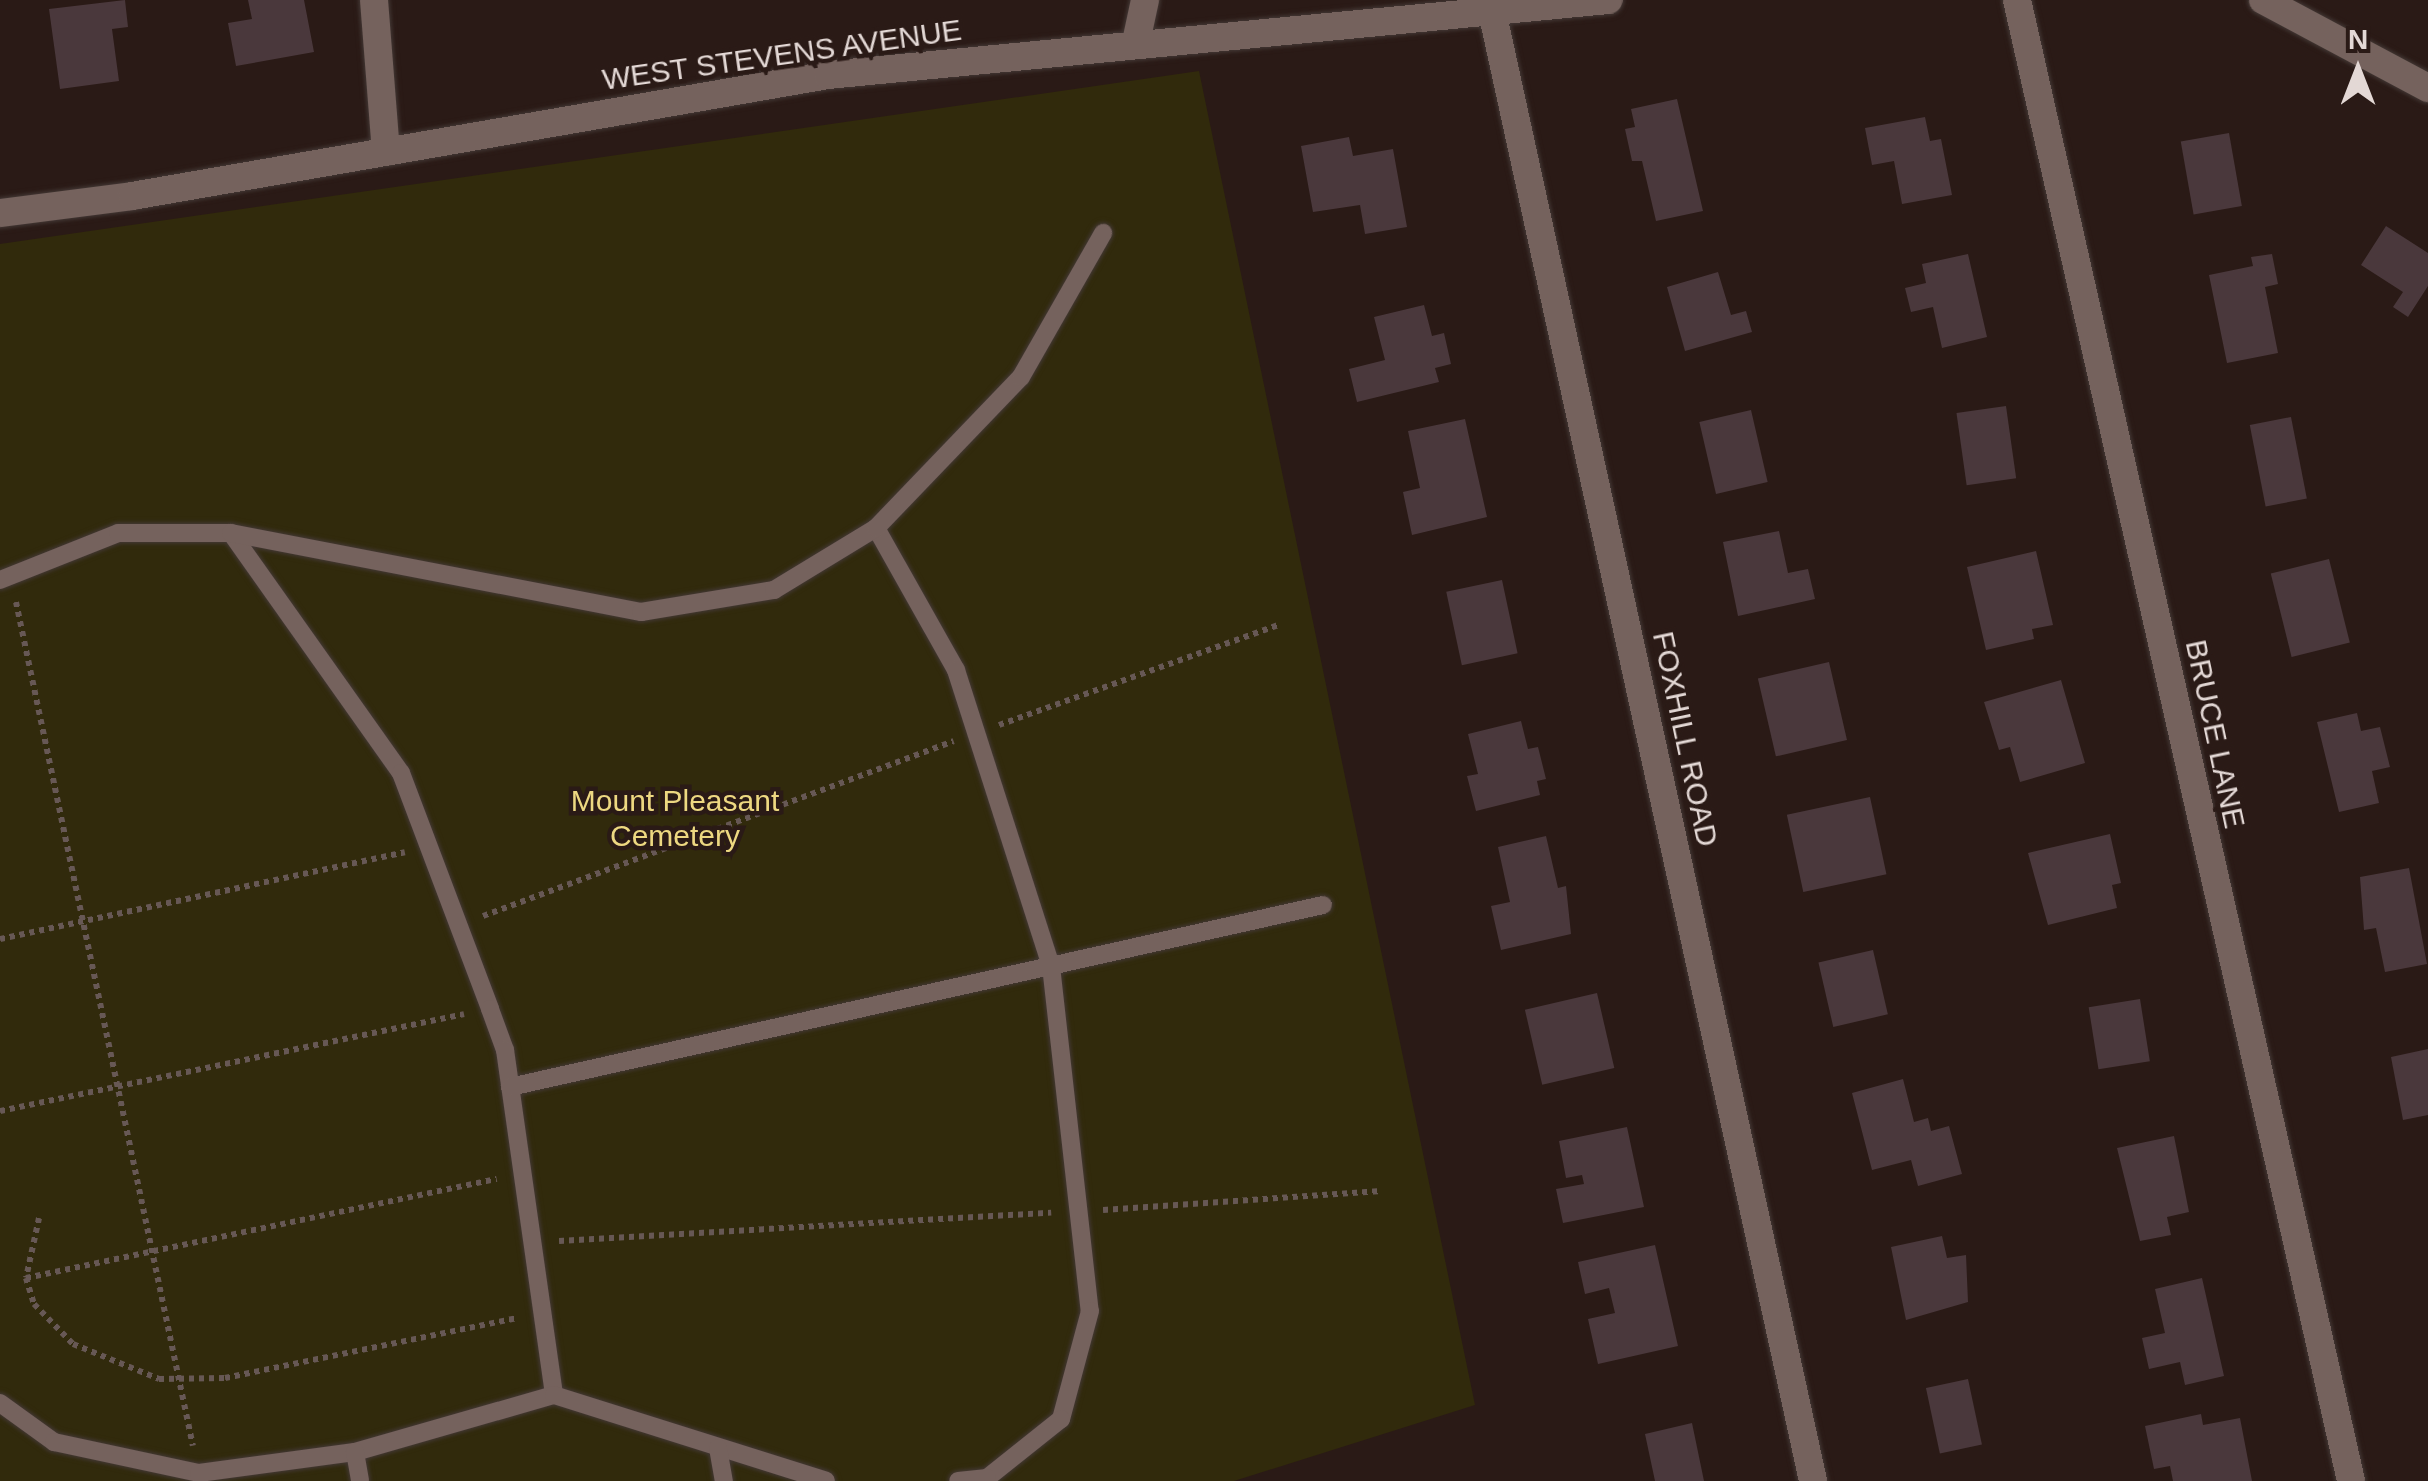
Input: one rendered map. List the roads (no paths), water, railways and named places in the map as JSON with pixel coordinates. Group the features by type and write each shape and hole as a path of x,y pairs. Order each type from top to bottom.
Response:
{"street":[{"path":"374,0 386,152"},
{"path":"1136,42 1145,0"},
{"name":"WEST STEVENS AVENUE","path":"0,213 386,152 828,75 1136,42 1608,0"},
{"name":"BRUCE LANE","path":"2017,0 2350,1481"},
{"path":"2263,0 2428,88"},
{"name":"FOXHILL ROAD","path":"1492,11 1813,1481"}],"lane":[{"path":"5,578 118,533 231,533 642,612 774,590 876,528 1021,377 1103,233"},
{"path":"876,528 956,670 1050,966 1090,1310 1061,1419 987,1478 958,1481"},
{"path":"231,533 401,773 490,1009 510,1087 554,1395"},
{"path":"510,1087 1323,905"},
{"path":"0,1403 54,1442 199,1473 355,1452 554,1395 826,1481"},
{"path":"718,1448 724,1481"},
{"path":"355,1452 360,1481"}],"park label":[{"name":"Mount Pleasant Cemetery","path":"675,818"}]}
